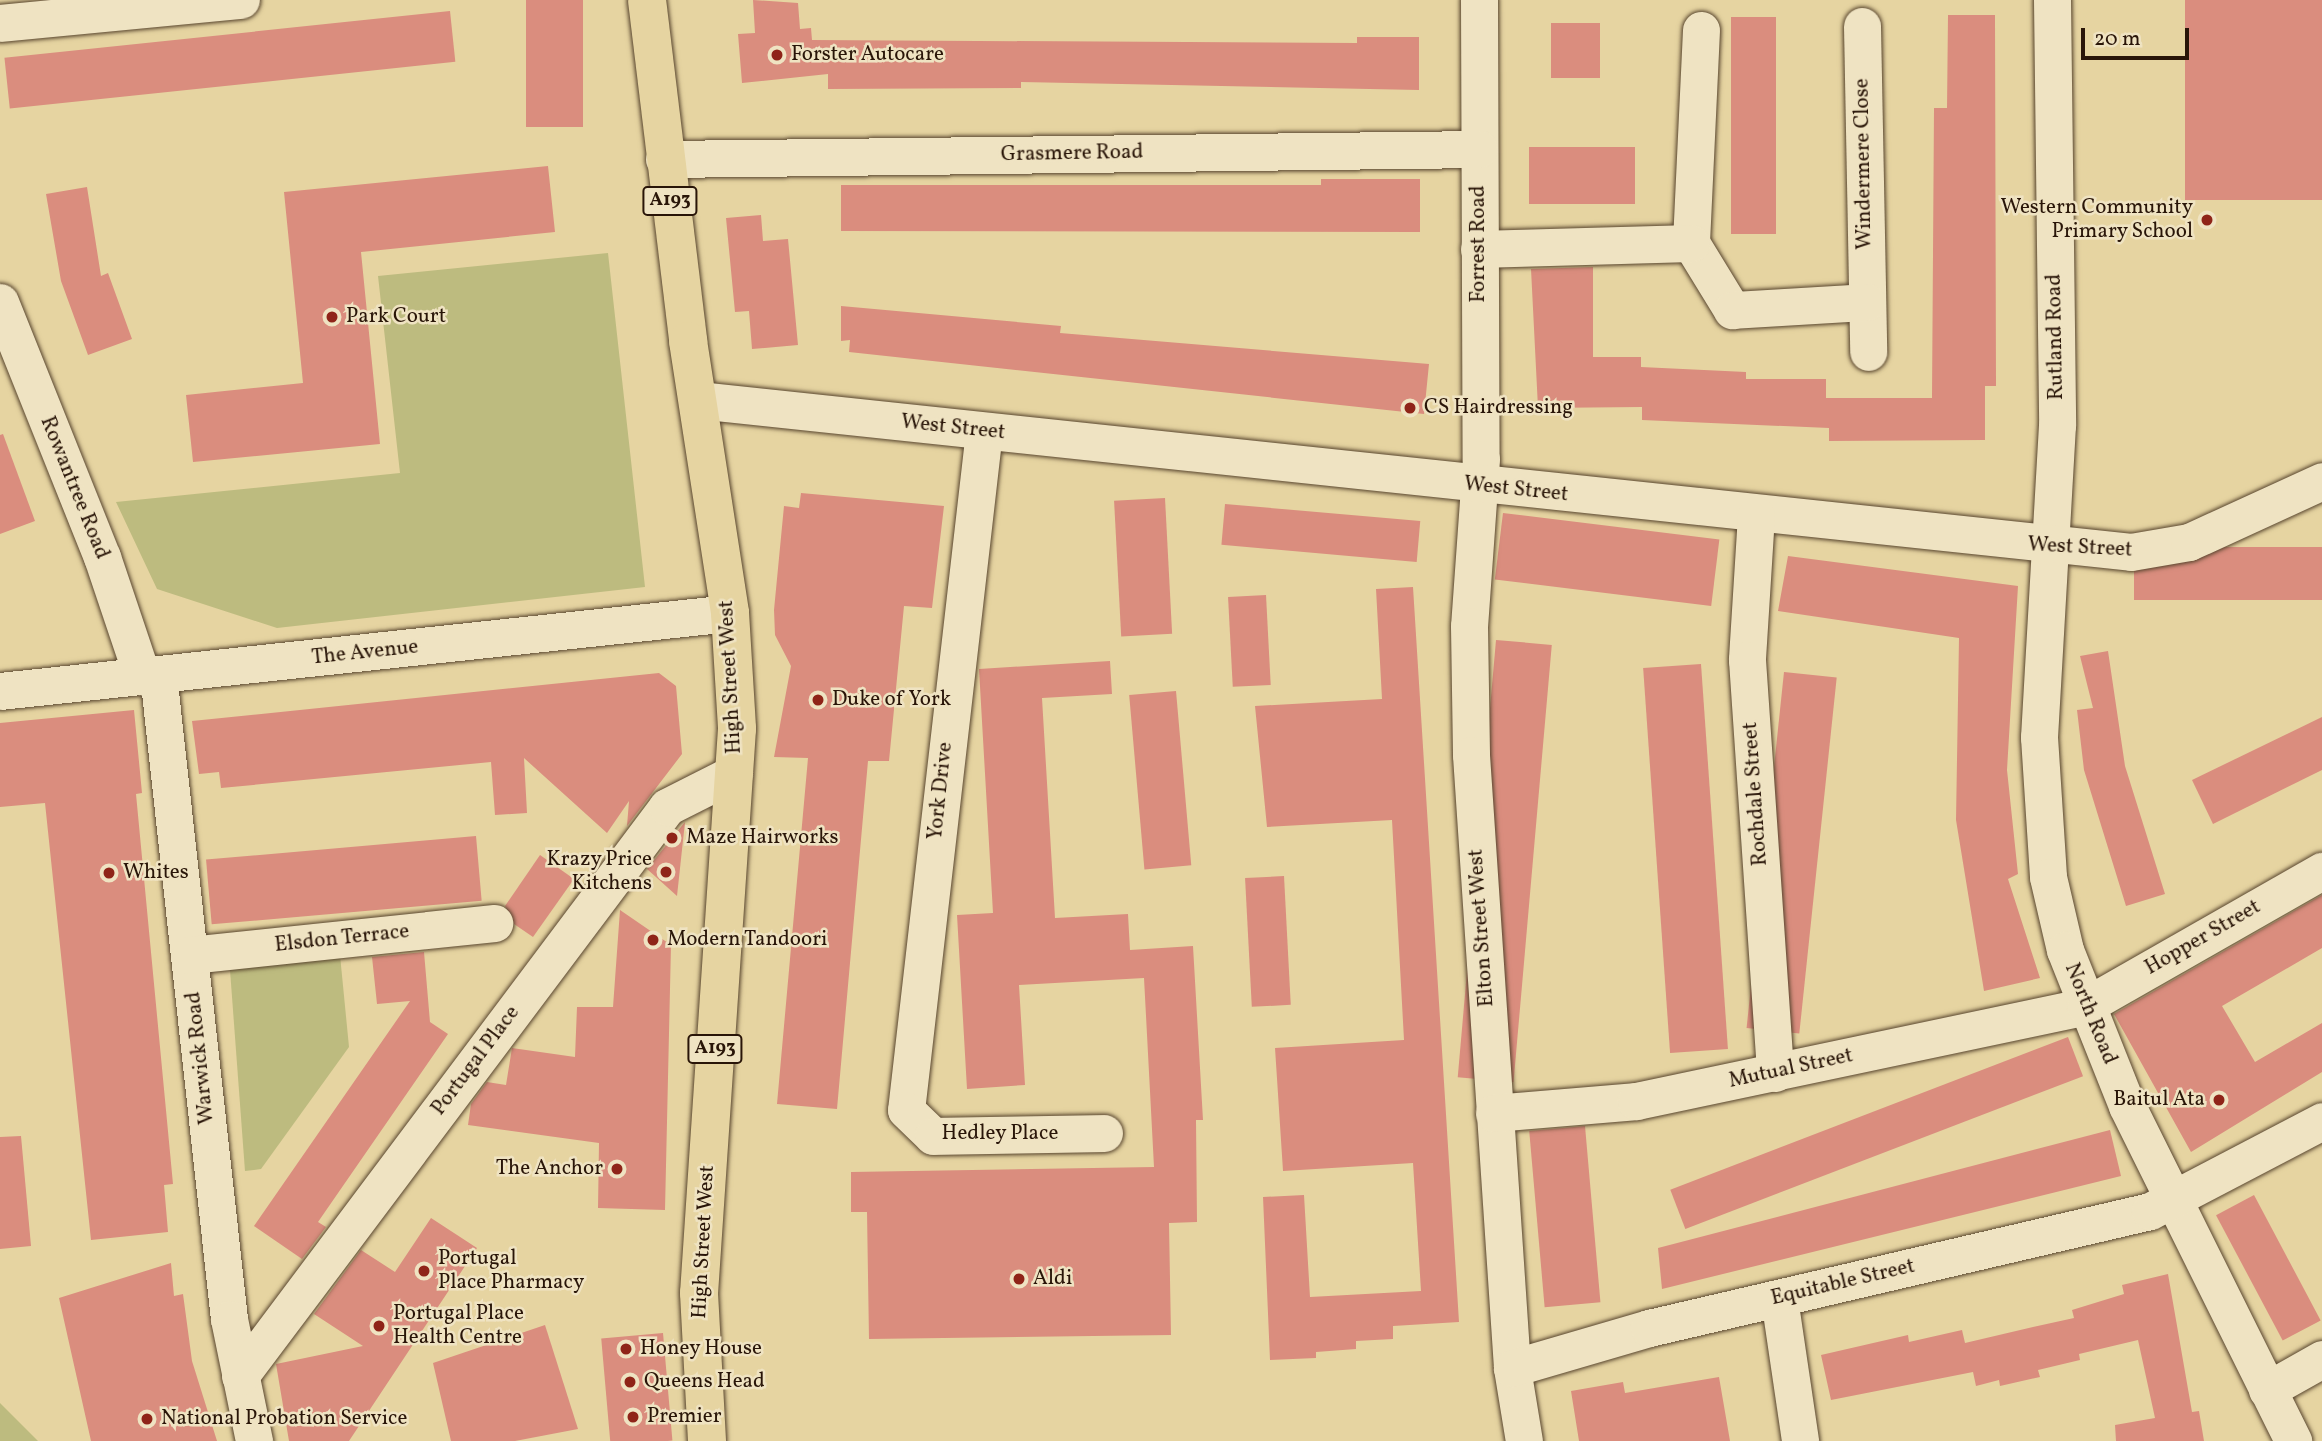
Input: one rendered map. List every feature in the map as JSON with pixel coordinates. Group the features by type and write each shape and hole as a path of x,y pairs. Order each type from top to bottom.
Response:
{"main road":[{"name":"High Street West","path":"647,0 664,159 730,613 734,773 699,1293 707,1441"}],"street":[{"path":"0,23 241,0"},
{"name":"Forrest Road","path":"1479,0 1479,487"},
{"name":"Rutland Road","path":"2052,0 2052,548"},
{"name":"Windermere Close","path":"1862,26 1868,352"},
{"path":"1701,30 1691,243 1732,310 1867,302"},
{"name":"Grasmere Road","path":"664,159 1479,149"},
{"path":"1479,249 1691,243"},
{"name":"Rowantree Road","path":"0,302 150,675"},
{"name":"West Street","path":"698,400 2052,548 2159,550 2322,481"},
{"name":"York Drive","path":"906,1110 984,431"},
{"name":"Elton Street West","path":"1479,487 1469,626 1471,742 1512,1368 1524,1441"},
{"name":"Rochdale Street","path":"1756,515 1747,660 1775,1073"},
{"name":"North Road","path":"2052,548 2040,809 2054,901 2085,1006 2175,1202 2293,1441"},
{"name":"The Avenue","path":"0,691 730,613"},
{"name":"Warwick Road","path":"150,675 190,955 240,1376 254,1441"},
{"name":"Portugal Place","path":"240,1376 667,807 734,773"},
{"name":"Hopper Street","path":"2085,1006 2322,871"},
{"name":"Elsdon Terrace","path":"190,955 494,923"},
{"name":"Mutual Street","path":"1494,1113 1636,1101 2085,1006"},
{"name":"Hedley Place","path":"906,1110 933,1136 1104,1133"},
{"name":"Equitable Street","path":"1512,1368 1779,1298 2175,1202 2322,1121"},
{"path":"1779,1298 1800,1441"},
{"path":"2267,1390 2322,1359"}],"shaded area":[{"path":"608,253 645,587 277,628 157,589 116,502 400,473 378,276"},
{"path":"340,955 349,1047 261,1169 245,1171 230,970"},
{"path":"0,1403 38,1441 0,1441"}],"building":[{"path":"526,0 583,0 583,127 526,127"},
{"path":"753,0 798,3 800,29 811,28 812,40 1357,43 1357,37 1419,37 1419,90 1021,82 1021,88 828,89 828,74 742,83 738,34 755,33"},
{"path":"2185,0 2322,0 2322,200 2185,200"},
{"path":"450,11 455,62 10,109 4,58"},
{"path":"1948,15 1995,15 1996,386 1985,386 1985,440 1829,441 1829,428 1642,420 1642,407 1538,408 1531,269 1593,267 1593,357 1641,357 1641,367 1746,372 1746,379 1826,379 1826,398 1932,398 1934,108 1947,108"},
{"path":"1731,17 1776,17 1776,234 1731,234"},
{"path":"1551,23 1600,23 1600,78 1551,78"},
{"path":"1529,147 1635,147 1635,204 1529,204"},
{"name":"Park Court","path":"548,166 555,232 361,252 380,444 193,462 186,395 303,383 284,192"},
{"path":"1321,179 1420,179 1420,232 841,231 841,185 1321,185"},
{"path":"87,187 101,276 108,273 132,339 88,355 61,281 46,194"},
{"path":"761,215 763,241 788,239 798,345 752,349 749,311 735,312 726,218"},
{"path":"841,306 1061,326 1060,333 1429,364 1424,414 849,352 850,340 841,341"},
{"path":"3,434 35,521 0,534 0,435"},
{"path":"801,493 944,506 932,608 904,606 889,761 868,761 837,1109 777,1104 808,758 774,757 791,666 775,635 774,610 784,506 799,508"},
{"path":"1165,498 1172,634 1121,636 1114,501"},
{"path":"1225,504 1420,521 1417,562 1221,545"},
{"path":"1503,513 1719,540 1711,606 1495,580"},
{"path":"2134,547 2322,547 2322,600 2134,600"},
{"path":"1788,556 2018,586 2007,770 2018,874 2008,879 2040,978 1984,991 1956,820 1959,638 1778,611"},
{"path":"1413,587 1459,1322 1393,1326 1393,1339 1356,1341 1356,1349 1316,1352 1316,1358 1270,1360 1263,1197 1304,1195 1310,1297 1421,1291 1413,1163 1283,1171 1275,1048 1404,1040 1392,820 1267,827 1255,706 1382,699 1376,589"},
{"path":"1266,595 1271,685 1233,687 1228,597"},
{"path":"1496,640 1552,645 1514,1082 1458,1077"},
{"path":"2108,651 2125,766 2165,894 2126,906 2084,770 2077,710 2093,708 2080,656"},
{"path":"1110,661 1112,694 1042,698 1055,918 1128,914 1130,950 1193,946 1203,1120 1196,1120 1197,1222 1169,1223 1171,1335 869,1339 867,1212 851,1212 851,1172 1154,1167 1144,978 1019,985 1025,1085 967,1089 957,915 993,913 979,669"},
{"path":"1701,664 1728,1049 1670,1053 1643,668"},
{"path":"1784,672 1837,678 1799,1034 1747,1028"},
{"path":"659,673 676,686 682,754 627,826 629,801 607,833 524,758 527,813 495,815 491,762 221,788 219,772 199,774 192,721"},
{"path":"1176,691 1191,865 1144,869 1129,695"},
{"path":"134,710 142,793 136,794 173,1184 164,1185 168,1232 91,1240 45,803 0,807 0,723"},
{"path":"2322,717 2322,770 2213,824 2192,780"},
{"path":"685,822 677,896 647,869"},
{"path":"476,836 482,901 212,924 206,860"},
{"path":"540,855 574,879 533,937 514,924 505,906"},
{"path":"1284,876 1291,1005 1252,1007 1245,878"},
{"path":"2322,895 2322,948 2222,1006 2255,1062 2322,1023 2322,1072 2191,1152 2114,1014"},
{"path":"620,910 671,945 665,1210 598,1208 599,1143 468,1125 471,1104 487,1082 506,1085 512,1048 575,1057 577,1007 613,1007"},
{"path":"424,952 430,1022 448,1034 318,1222 326,1227 302,1259 254,1226 410,1001 377,1004 372,957"},
{"path":"2068,1037 2083,1076 1685,1229 1670,1190"},
{"path":"1585,1126 1600,1302 1545,1307 1529,1131"},
{"path":"2110,1130 2121,1176 1662,1289 1658,1248"},
{"path":"21,1136 31,1246 0,1249 0,1137"},
{"path":"2254,1195 2321,1320 2283,1341 2216,1215"},
{"name":"Portugal Place Health Centre","path":"431,1218 477,1248 349,1441 289,1441 276,1364 363,1346 314,1314 361,1250 395,1272"},
{"path":"171,1263 174,1296 183,1294 192,1361 217,1441 91,1441 59,1298"},
{"path":"2168,1274 2192,1412 2199,1411 2204,1441 2116,1441 2115,1425 2155,1418 2138,1340 2079,1354 2080,1360 2038,1370 2040,1377 2000,1386 1999,1380 1976,1386 1973,1372 1831,1400 1821,1355 1908,1335 1909,1342 1962,1330 1965,1343 2074,1318 2072,1310 2124,1294 2122,1285"},
{"path":"545,1325 578,1429 515,1441 451,1441 433,1363"},
{"path":"663,1333 672,1441 610,1441 601,1338"},
{"path":"1719,1377 1730,1441 1579,1441 1571,1391 1623,1382 1625,1393"}],"place":[{"name":"Forster Autocare","path":"777,55"},
{"name":"Western Community Primary School","path":"2207,220"},
{"name":"Park Court","path":"332,317"},
{"name":"CS Hairdressing","path":"1410,408"},
{"name":"Duke of York","path":"818,700"},
{"name":"Maze Hairworks","path":"672,838"},
{"name":"Krazy Price Kitchens","path":"666,872"},
{"name":"Whites","path":"109,873"},
{"name":"Modern Tandoori","path":"653,940"},
{"name":"Baitul Ata","path":"2219,1100"},
{"name":"The Anchor","path":"617,1169"},
{"name":"Portugal Place Pharmacy","path":"424,1271"},
{"name":"Aldi","path":"1019,1279"},
{"name":"Portugal Place Health Centre","path":"379,1326"},
{"name":"Honey House","path":"626,1349"},
{"name":"Queens Head","path":"630,1382"},
{"name":"Premier","path":"633,1417"},
{"name":"National Probation Service","path":"147,1419"}]}
